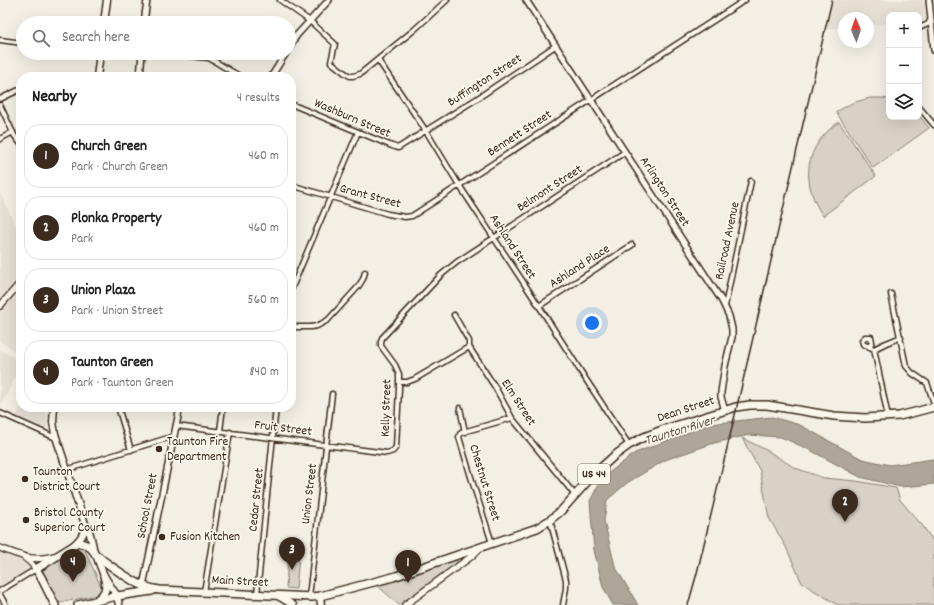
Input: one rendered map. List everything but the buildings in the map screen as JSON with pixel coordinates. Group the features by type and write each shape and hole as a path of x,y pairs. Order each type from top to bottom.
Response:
{"highway":[{"name":"Dean Street","path":"481,546 533,530 550,520 575,496 594,474 614,456 629,445 644,437 665,429 742,406 767,405 840,417 865,418 910,414 934,407"},
{"name":"US 44","path":"74,545 78,543 84,544 95,553"},
{"path":"55,605 36,570 74,545"},
{"name":"US 44","path":"320,596 393,577 481,546"},
{"name":"Main Street","path":"95,553 134,581 153,589 309,597 320,596"},
{"path":"92,601 101,597 105,592 106,584 104,576"},
{"path":"128,594 138,591 143,586"},
{"name":"Main Street","path":"117,596 160,590"},
{"name":"US 44","path":"78,605 117,596"},
{"path":"92,601 101,605"}],"main road":[{"path":"105,16 107,0"},
{"path":"97,72 98,60"},
{"path":"0,306 16,288"},
{"path":"54,412 53,422 55,434 66,470 104,576 117,596 119,605"},
{"path":"74,545 83,535 85,524"},
{"path":"405,605 474,554 481,546"},
{"path":"0,548 25,558 36,570"},
{"path":"25,558 41,558 61,554"},
{"path":"276,595 293,605"},
{"path":"320,596 321,605"}],"street":[{"path":"145,16 147,0"},
{"path":"280,0 310,21 335,44 330,62 345,73 353,76 360,74 378,60 447,0"},
{"path":"296,38 329,0"},
{"name":"Arlington Street","path":"526,0 725,306 730,319 732,337 721,392 721,398 725,411"},
{"name":"Bennett Street","path":"459,185 745,0"},
{"path":"929,0 934,50"},
{"path":"922,27 928,24 931,19"},
{"path":"0,40 16,42"},
{"name":"Buffington Street","path":"426,131 556,46"},
{"path":"140,72 141,60"},
{"path":"212,60 233,72"},
{"path":"274,72 282,60"},
{"name":"Ashland Street","path":"378,60 426,131 493,238 629,445"},
{"path":"0,99 16,91"},
{"path":"0,105 16,138"},
{"name":"Washburn Street","path":"296,106 397,148 426,131"},
{"path":"922,110 934,125"},
{"path":"0,139 12,132"},
{"path":"296,278 358,132"},
{"name":"Belmont Street","path":"381,340 441,275 457,262 625,152"},
{"name":"Railroad Avenue","path":"725,306 751,181"},
{"name":"Grant Street","path":"296,186 388,214 410,217 459,185"},
{"name":"Ashland Place","path":"539,306 632,245"},
{"path":"296,327 317,326 328,320 358,287 365,272"},
{"path":"891,294 901,336 906,366 912,373 927,383 934,403"},
{"name":"Elm Street","path":"454,315 469,341 469,347 495,387 512,418 575,496"},
{"path":"869,347 874,349 901,336"},
{"name":"Kelly Street","path":"381,340 382,349 393,362 398,371 399,382 396,447 393,451 387,453"},
{"path":"399,382 407,382 419,377 469,347"},
{"path":"874,349 888,417"},
{"name":"Union Street","path":"309,597 332,394"},
{"path":"460,408 465,432 512,418"},
{"path":"120,412 131,450"},
{"name":"School Street","path":"143,586 179,412"},
{"path":"220,431 222,412"},
{"name":"Cedar Street","path":"257,594 276,412"},
{"path":"0,413 56,438"},
{"name":"Fruit Street","path":"176,426 387,453"},
{"path":"204,592 230,432"},
{"name":"Chestnut Street","path":"465,432 460,434 460,440 492,543"},
{"path":"66,470 174,436"},
{"path":"550,520 566,580 563,605"},
{"path":"0,591 36,570"},
{"path":"0,595 6,605"}],"shaded area":[{"path":"833,0 924,0 926,21 922,21 922,12 886,12 886,24 874,25 874,12 838,12 838,28 826,29"},
{"path":"870,98 886,99 886,120 922,119 929,128 873,168 836,112 852,103"},
{"path":"839,122 876,176 823,216 811,190 809,165 812,153 818,142"},
{"path":"0,193 16,226 16,280 0,298"},
{"path":"16,295 16,352 0,341 0,313"},
{"path":"0,350 16,358 16,375 0,408"},
{"path":"18,412 47,412 47,428 46,429 16,416"},
{"path":"772,417 800,425 862,459 890,465 934,459 934,484 901,487 860,477 810,450 781,437 749,435 714,443 665,460 627,483 607,500 604,521 615,566 638,605 613,605 603,587 594,550 590,501 602,478 635,453 710,424"},
{"path":"742,438 768,451 795,468 824,478 856,481 896,488 900,500 922,525 934,542 934,605 838,605 802,583 786,547 769,518 760,471"},
{"path":"81,547 84,548 103,591 101,594 59,603 43,573 43,570"},
{"path":"0,552 24,562 31,567 0,586"},
{"path":"288,556 299,557 296,589 286,588"},
{"path":"454,559 457,563 400,605 378,586 405,578"}],"railway":[{"path":"688,605 734,419 832,0"}],"place":[{"name":"Taunton Fire Department","path":"159,449"},
{"name":"Taunton District Court","path":"25,479"},
{"name":"Bristol County Superior Court","path":"26,520"},
{"name":"Plonka Property","path":"845,522"},
{"name":"Fusion Kitchen","path":"162,537"},
{"name":"Union Plaza","path":"292,570"},
{"name":"Taunton Green","path":"73,582"},
{"name":"Church Green","path":"408,583"}],"water label":[{"name":"Taunton River","path":"680,431"}]}
